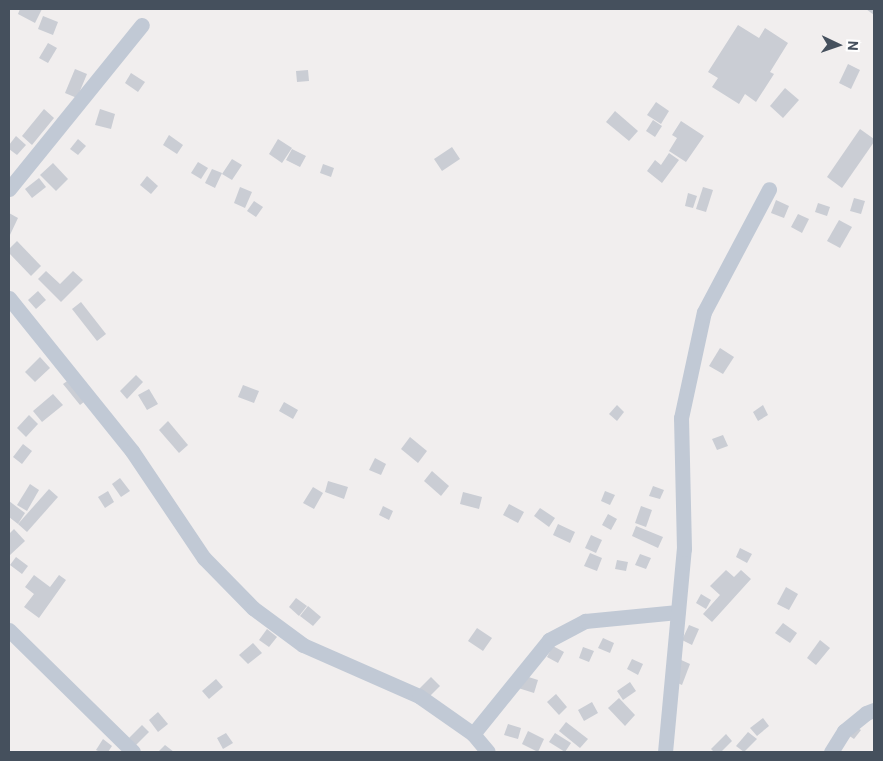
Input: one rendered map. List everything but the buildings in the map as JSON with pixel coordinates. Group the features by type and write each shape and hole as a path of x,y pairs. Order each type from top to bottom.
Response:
{"street":[{"path":"9,189 142,25"},
{"path":"665,752 684,549 681,418 704,312 769,189"},
{"path":"9,298 132,452 204,558 253,608 303,645 419,696 473,734 488,752"},
{"path":"473,734 549,640 585,621 678,612"},
{"path":"9,630 133,752"},
{"path":"830,752 844,731 866,713 874,710"}]}
